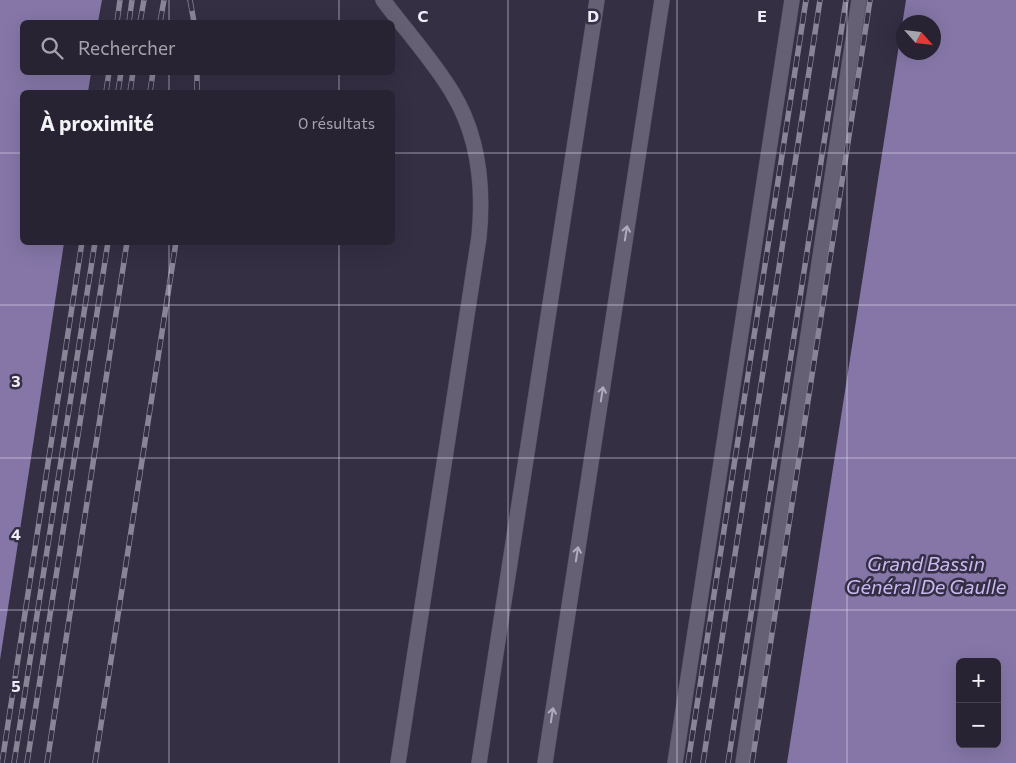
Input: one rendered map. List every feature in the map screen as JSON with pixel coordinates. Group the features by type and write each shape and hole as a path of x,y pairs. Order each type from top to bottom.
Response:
{"lane":[{"path":"383,0 440,73 453,93 463,114 477,156 482,195 480,237 398,763"},
{"path":"479,763 597,0"},
{"path":"545,763 662,0"},
{"path":"674,763 792,0"},
{"path":"743,763 859,0"}],"water":[{"path":"0,0 102,0 98,20 20,20 20,75 91,75 88,90 20,90 20,245 64,245 0,660"},
{"name":"Grand Bassin Général De Gaulle","path":"906,0 1016,0 1016,763 787,763 897,60 941,60 941,15 904,15"}],"railway":[{"path":"117,20 120,0"},
{"path":"129,20 132,0"},
{"path":"140,20 144,0"},
{"path":"160,20 164,0"},
{"path":"190,0 194,20"},
{"path":"688,763 806,0"},
{"path":"703,763 820,0"},
{"path":"728,763 846,0"},
{"path":"752,763 870,0"},
{"path":"106,90 109,75"},
{"path":"118,90 121,75"},
{"path":"130,90 133,75"},
{"path":"150,90 153,75"},
{"path":"197,75 197,90"},
{"path":"2,763 82,245"},
{"path":"14,763 95,245"},
{"path":"27,763 108,245"},
{"path":"47,763 127,245"},
{"path":"95,763 176,245"}]}
